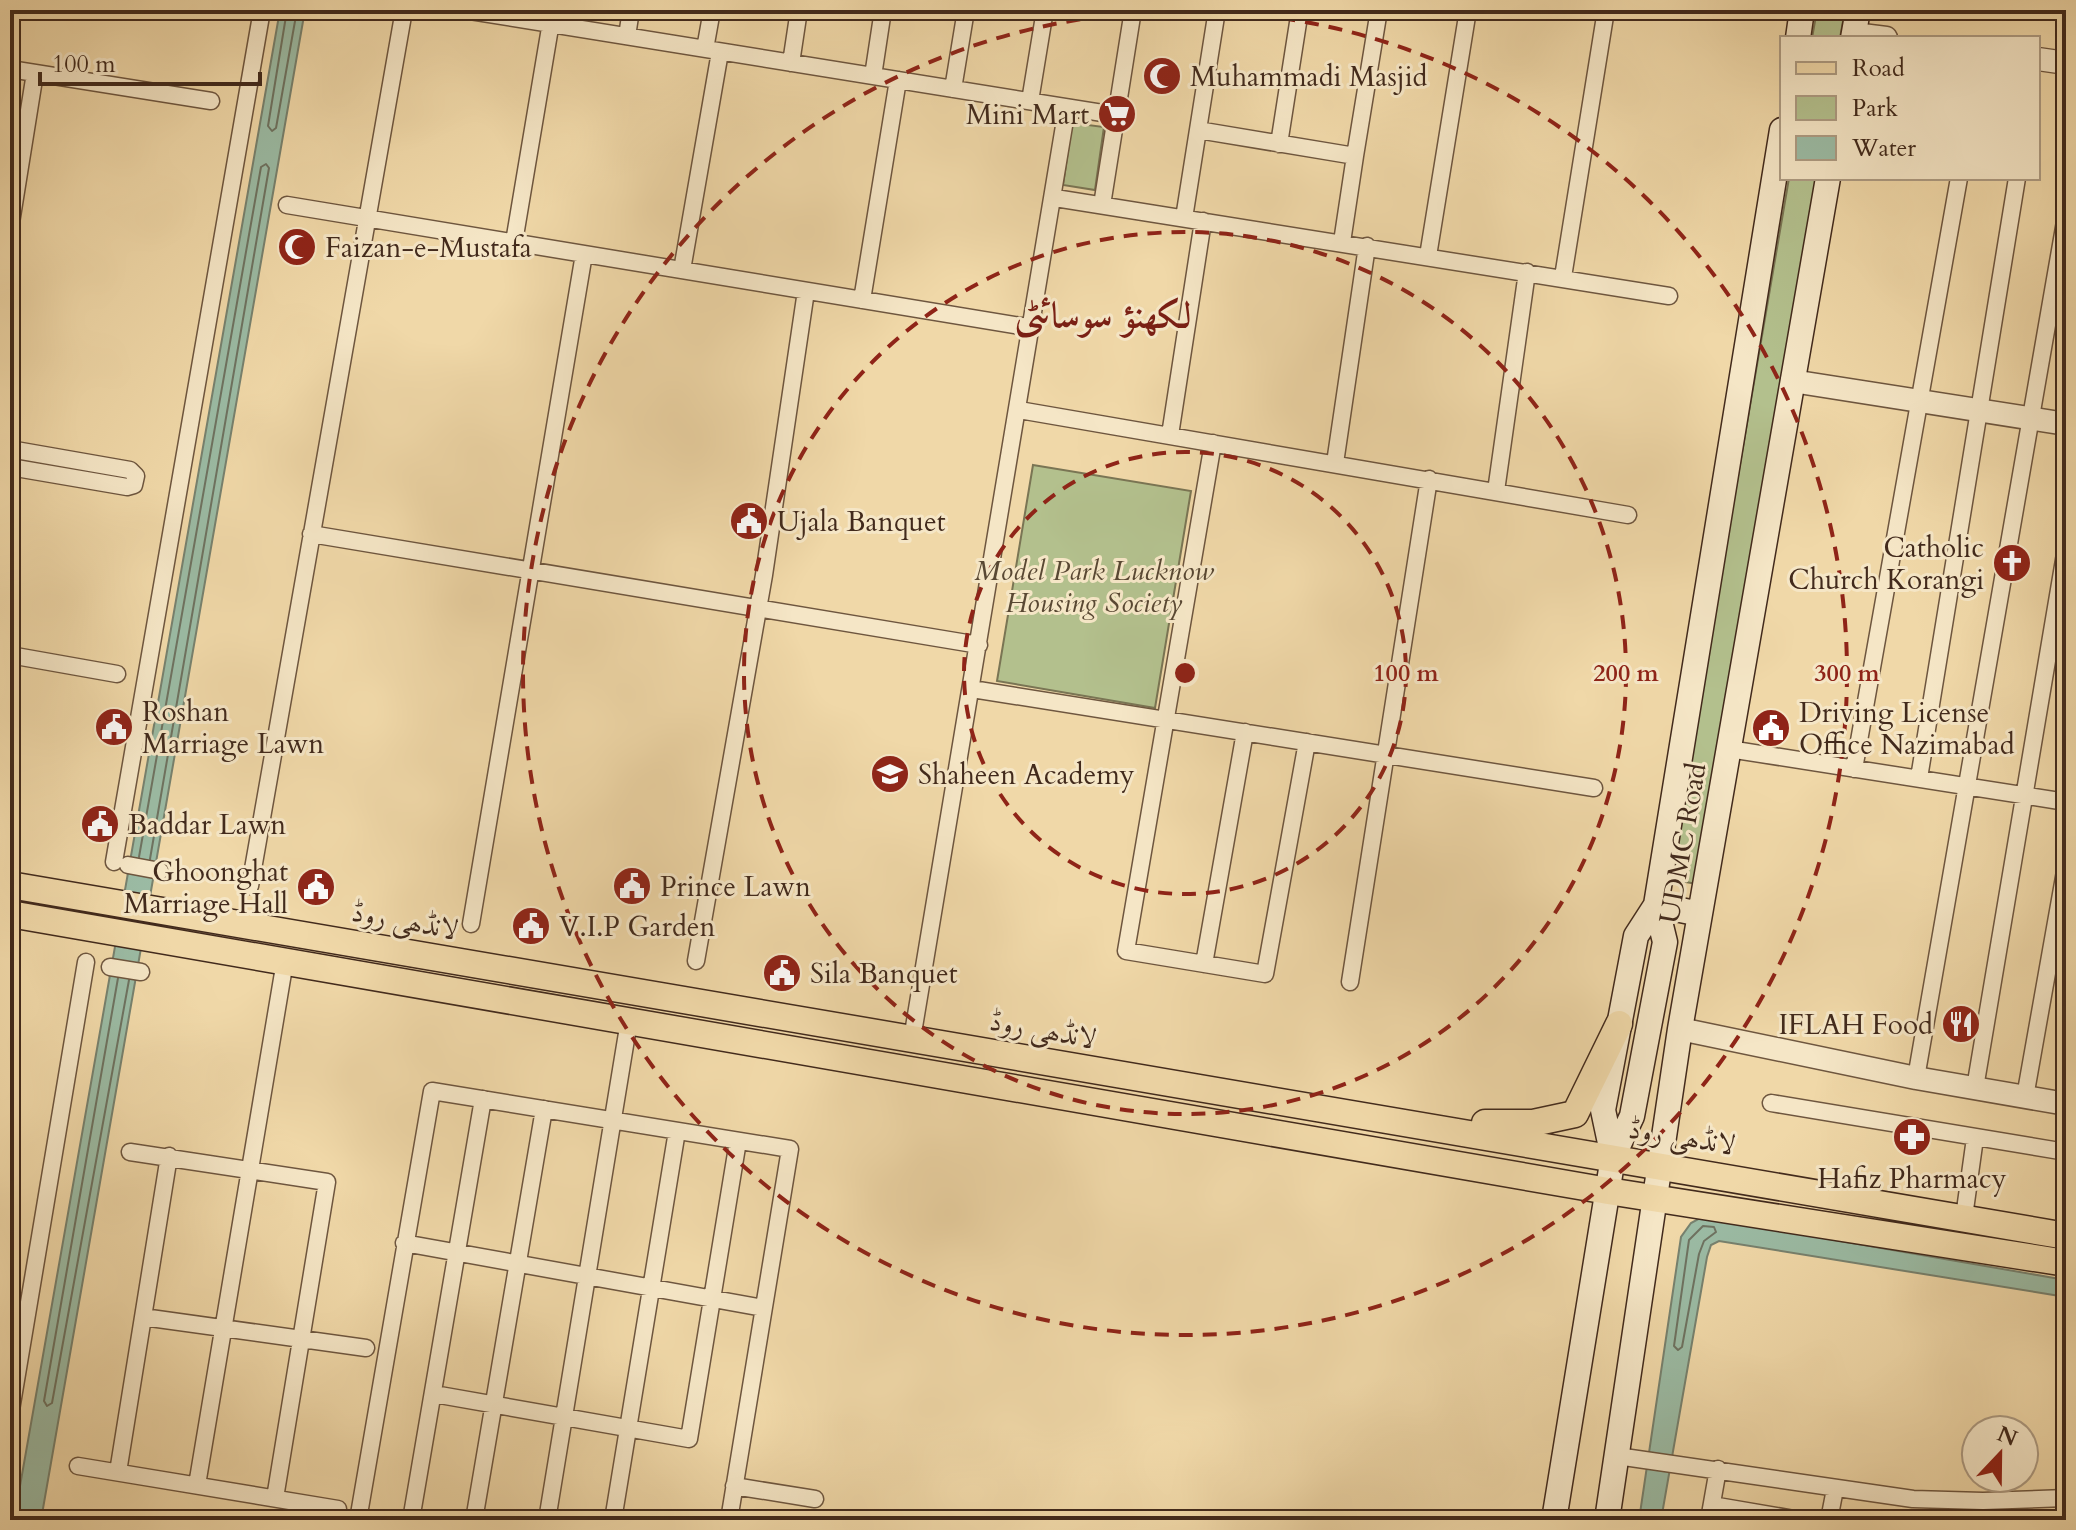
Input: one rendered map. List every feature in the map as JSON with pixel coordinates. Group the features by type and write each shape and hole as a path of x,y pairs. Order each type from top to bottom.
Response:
{"main road":[{"path":"1798,36 1802,10"},
{"name":"UDMC Road","path":"1656,905 1780,142"},
{"name":"UDMC Road","path":"1607,1520 1628,1457 1655,1196 1680,1029 1828,180"},
{"name":"لانڈھی روڈ","path":"10,885 1660,1164 2066,1236"},
{"path":"1656,905 1700,914"},
{"path":"1613,1157 1603,1110 1636,936 1656,905"},
{"path":"1554,1520 1613,1157 1632,1116 1665,942 1656,905"},
{"path":"10,914 1608,1191 2066,1263"},
{"path":"1362,1115 1533,1123 1575,1114 1619,1024"},
{"path":"1563,1183 1573,1178 1577,1167 1575,1157 1567,1149"}],"street":[{"path":"160,871 121,864 262,10"},
{"path":"250,886 404,10"},
{"path":"627,36 631,10"},
{"path":"682,270 713,50 712,10"},
{"path":"791,63 799,10"},
{"path":"873,76 883,10"},
{"path":"953,89 966,10"},
{"path":"1030,101 1045,10"},
{"path":"1102,205 1133,10"},
{"path":"1184,218 1217,10"},
{"path":"1279,144 1300,10"},
{"path":"1342,242 1379,10"},
{"path":"1428,256 1468,10"},
{"path":"1563,277 1606,10"},
{"path":"474,11 552,17 627,36 1115,115"},
{"path":"514,242 552,17"},
{"path":"1855,27 1880,36"},
{"path":"2040,59 2066,63"},
{"path":"10,69 211,101"},
{"path":"10,229 35,73"},
{"path":"862,300 898,80"},
{"path":"912,1039 1055,198 1067,108"},
{"path":"1198,130 1355,156"},
{"path":"1854,769 1959,180"},
{"path":"1919,778 1982,410 2017,180"},
{"path":"1055,198 1669,296"},
{"path":"287,205 1033,328"},
{"path":"1916,1078 2066,216"},
{"path":"1170,435 1203,221"},
{"path":"1335,463 1367,246"},
{"path":"471,924 584,254"},
{"path":"1496,491 1527,272"},
{"path":"696,961 758,608 806,291"},
{"path":"1792,381 2066,424"},
{"path":"1019,410 1628,515"},
{"path":"1213,443 1126,951 1265,974 1307,742"},
{"path":"10,449 130,470 136,476 134,485 127,487 10,467"},
{"path":"1350,982 1429,479"},
{"path":"311,534 979,645"},
{"path":"1975,1088 2066,548"},
{"path":"10,655 117,674"},
{"path":"972,689 1594,788"},
{"path":"1204,964 1245,732"},
{"path":"1729,749 2066,802"},
{"path":"2025,1097 2066,866"},
{"path":"197,1485 285,961"},
{"path":"10,1416 86,962"},
{"path":"110,967 141,972"},
{"path":"547,1520 629,1021"},
{"path":"1680,1029 1916,1078 2066,1104"},
{"path":"358,1520 432,1091 790,1149 729,1520"},
{"path":"411,1520 483,1099"},
{"path":"1771,1103 2066,1152"},
{"path":"474,1520 544,1109"},
{"path":"613,1520 677,1131"},
{"path":"1964,1217 1975,1138"},
{"path":"434,1394 689,1439 738,1141"},
{"path":"130,1152 327,1182 275,1498"},
{"path":"118,1472 169,1156"},
{"path":"404,1243 763,1308"},
{"path":"143,1317 366,1348"},
{"path":"1628,1457 1913,1499 1983,1501 2066,1498"},
{"path":"78,1466 338,1509"},
{"path":"1718,1469 1710,1512 1800,1520"},
{"path":"734,1486 815,1499"},
{"path":"1829,1520 1835,1489"}],"green space":[{"path":"1817,10 1845,10 1840,36 1812,36"},
{"path":"1072,123 1104,127 1095,190 1063,185"},
{"path":"1789,180 1817,180 1697,884 1669,879"},
{"name":"Model Park Lucknow Housing Society","path":"1033,465 1191,491 1155,708 997,681"}],"water":[{"path":"280,10 305,10 41,1520 14,1520"},
{"path":"1702,1217 2066,1280 2066,1297 1719,1241 1711,1245 1661,1520 1639,1520 1681,1237 1691,1223"}],"place":[{"name":"Muhammadi Masjid","path":"1162,76"},
{"name":"Mini Mart","path":"1117,114"},
{"name":"Faizan-e-Mustafa","path":"297,247"},
{"name":"Ujala Banquet","path":"749,521"},
{"name":"Catholic Church Korangi","path":"2012,563"},
{"name":"Roshan Marriage Lawn","path":"114,727"},
{"name":"Driving License Office Nazimabad","path":"1771,728"},
{"name":"Shaheen Academy","path":"890,774"},
{"name":"Baddar Lawn","path":"100,824"},
{"name":"Prince Lawn","path":"632,886"},
{"name":"Ghoonghat Marriage Hall","path":"316,887"},
{"name":"V.I.P Garden","path":"531,926"},
{"name":"Sila Banquet","path":"782,973"},
{"name":"IFLAH Food","path":"1961,1024"},
{"name":"Hafiz Pharmacy","path":"1912,1137"}],"district":[{"name":"لکھنؤ سوسائٹی","path":"1103,314"}]}
